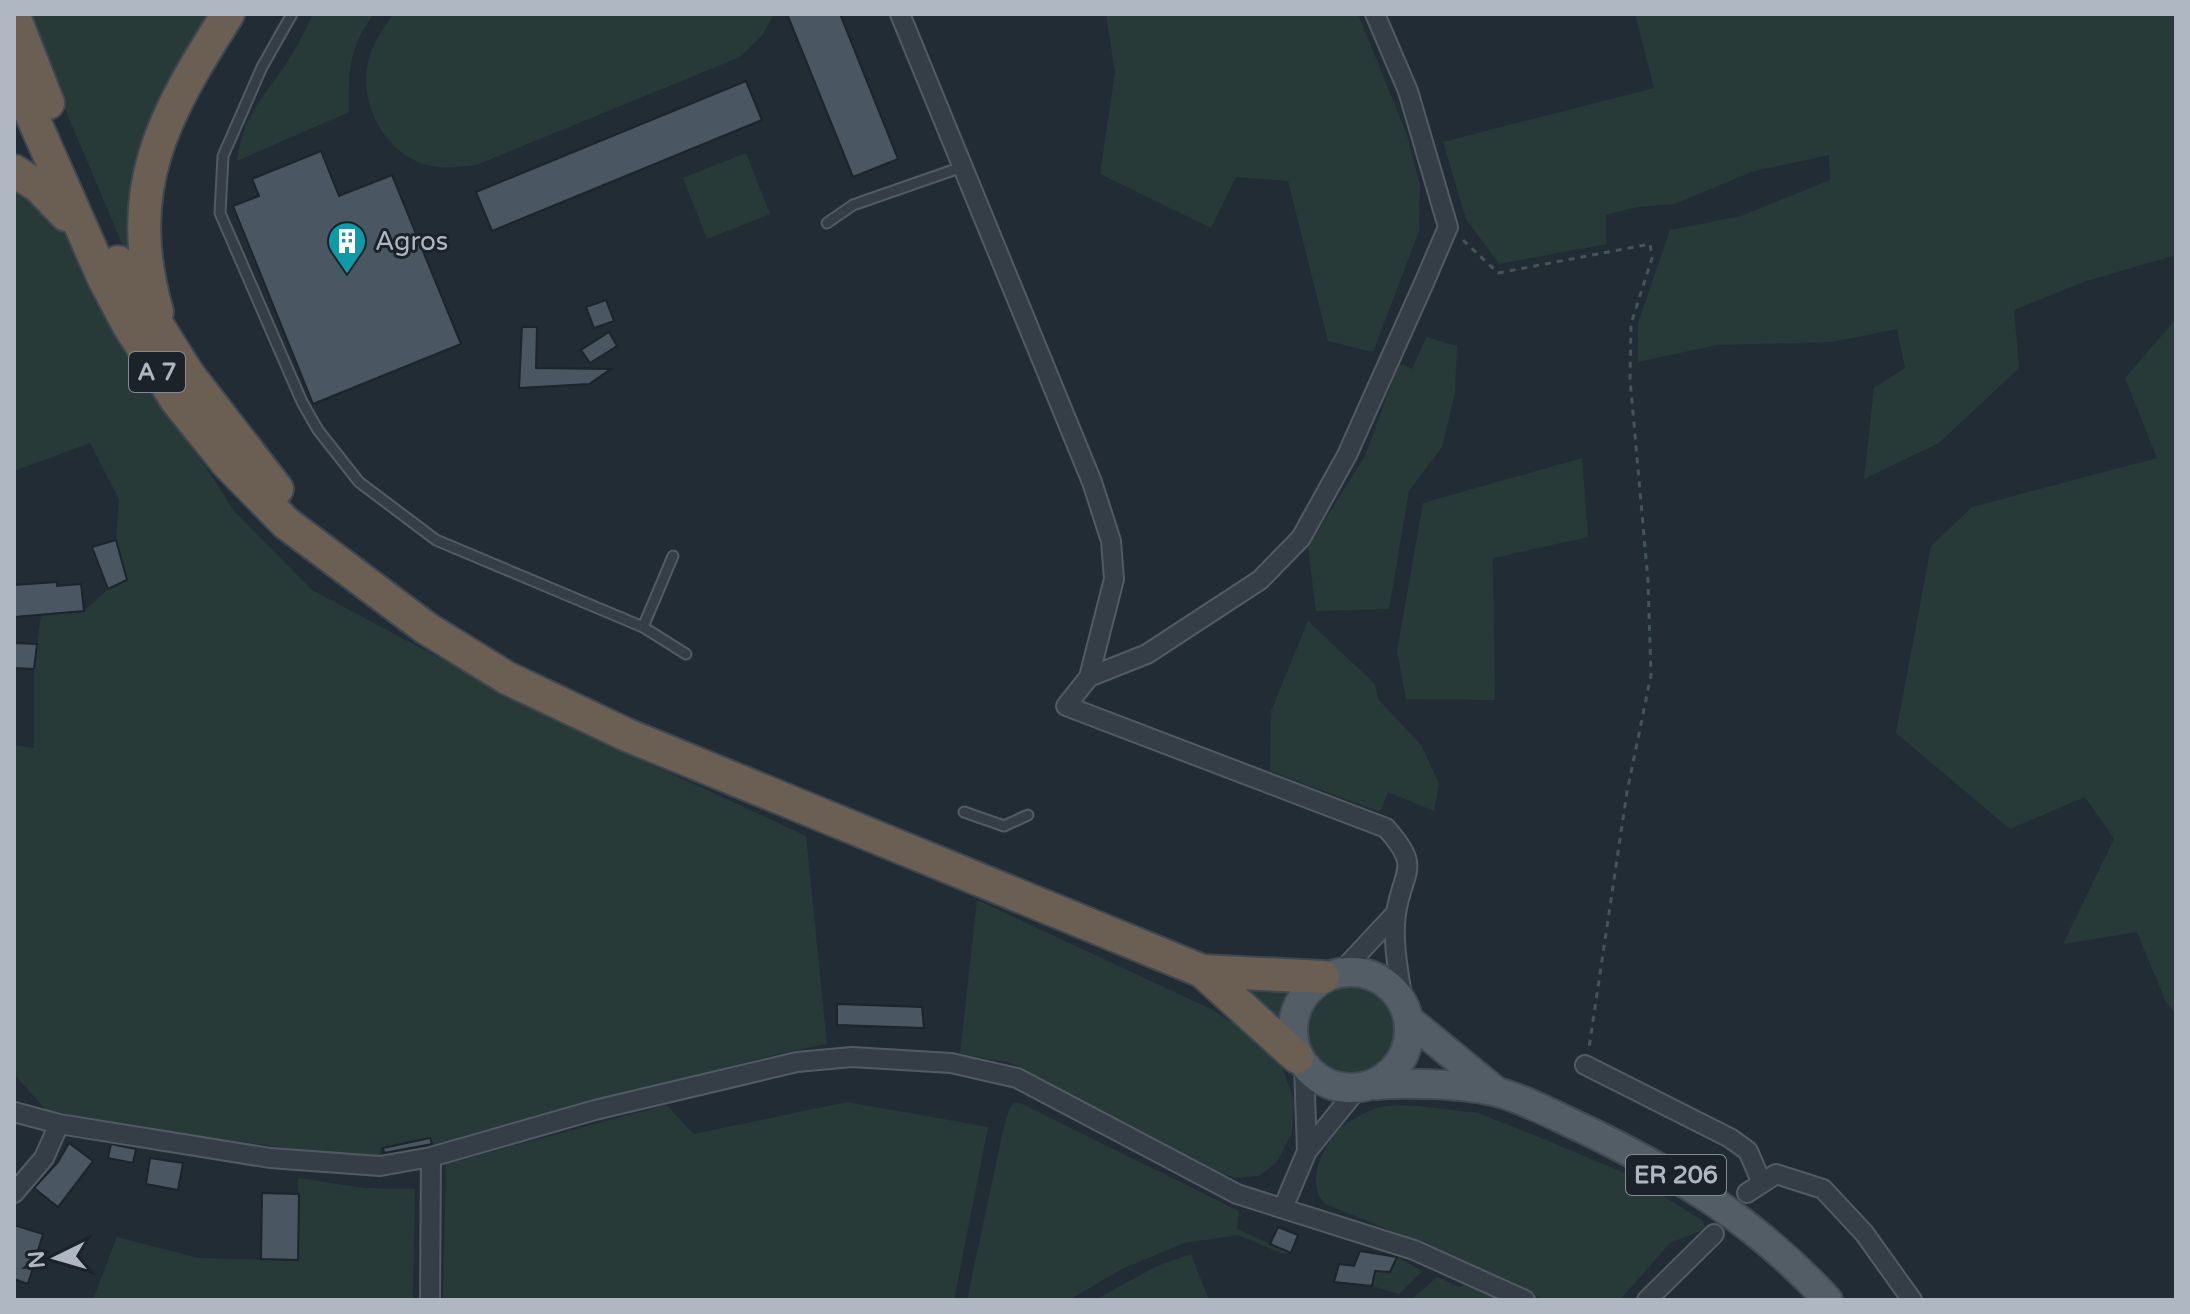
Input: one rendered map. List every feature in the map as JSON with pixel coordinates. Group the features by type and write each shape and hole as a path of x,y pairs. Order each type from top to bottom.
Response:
{"highway":[{"path":"167,342 156,309 145,247 147,180 165,123 186,80 228,14"},
{"name":"A 7","path":"14,16 97,218 127,278 167,342 269,480 315,533 364,582"},
{"name":"A 7","path":"14,75 84,238 129,326 164,383 199,430 271,509 303,538 364,582"},
{"path":"14,171 54,200 84,238"},
{"path":"364,582 467,654 572,710 824,817 1202,971 1301,1062"},
{"path":"1202,971 1333,974"}],"main road":[{"path":"1360,972 1377,978 1392,989 1406,1011 1497,1092 1401,1083 1367,1086 1326,1083 1301,1062 1291,1034 1298,1004 1309,988 1333,974 1360,972"},
{"path":"1367,1086 1386,1078 1404,1056 1409,1040 1406,1011"},
{"name":"ER 206","path":"1497,1092 1564,1120 1681,1178 1752,1227 1828,1300"}],"street":[{"path":"900,14 1092,482 1111,541 1114,579 1089,677 1066,706 1386,828 1403,847 1409,873 1396,913 1396,949 1406,1011"},
{"path":"1089,677 1147,654 1260,580 1301,538 1347,455 1448,227 1408,91 1375,14"},
{"path":"1333,974 1396,913"},
{"path":"14,1112 59,1124 270,1158 380,1166 431,1157 595,1110 797,1062 852,1057 951,1063 1017,1078 1237,1194 1414,1250 1525,1300"},
{"path":"1301,1062 1307,1151"},
{"path":"1585,1065 1730,1138 1748,1151 1754,1187 1776,1174 1823,1189 1864,1233 1912,1300"},
{"path":"1283,1208 1307,1151 1367,1086"},
{"path":"14,1193 44,1158 59,1124"},
{"path":"430,1300 431,1157"},
{"path":"1647,1300 1714,1234"}],"lane":[{"path":"292,14 262,67 223,156 220,213 302,402 318,430 359,482 436,540 643,627 686,654"},
{"path":"827,223 853,205 962,167"},
{"path":"643,627 673,556"},
{"path":"964,812 1004,826 1028,815"}],"path":[{"path":"1448,227 1498,273 1650,244 1652,258 1631,324 1630,379 1648,581 1651,675 1627,792 1585,1065"}],"green space":[{"path":"25,14 218,14 164,98 142,291"},
{"path":"313,14 374,14 359,37 352,60 349,112 237,161 243,134 253,112 291,57"},
{"path":"393,14 774,14 763,34 740,57 476,165 445,167 427,165 399,150 378,125 371,110 367,94 368,63 375,43"},
{"path":"1106,14 1358,14 1407,135 1420,185 1419,231 1373,352 1328,341 1288,181 1236,177 1211,228 1100,174 1115,72"},
{"path":"1635,14 2176,14 2176,255 2086,281 2014,310 2019,368 1939,443 1864,479 1874,388 1905,368 1897,329 1832,342 1717,345 1638,362 1638,323 1670,230 1741,216 1830,180 1829,155 1754,171 1674,204 1637,207 1606,215 1606,244 1499,264 1466,219 1443,142 1654,88"},
{"path":"746,153 770,214 707,239 683,178"},
{"path":"14,184 49,210 91,287 234,511 312,590 560,722 806,836 827,1044 777,1054 487,1130 433,1151 430,1138 380,1148 380,1161 93,1121 45,1109 14,1074 14,745 34,748 34,669 41,615 84,611 108,589 127,580 116,540 119,499 90,443 14,471"},
{"path":"2176,319 2176,1013 2166,1002 2137,932 2063,944 2114,839 2085,797 2010,829 1896,733 1931,546 1972,507 2157,458 2125,378"},
{"path":"1426,337 1457,346 1455,393 1442,447 1409,491 1389,609 1316,611 1308,547 1365,456 1399,363 1412,369"},
{"path":"1582,458 1588,537 1493,558 1495,700 1406,699 1397,651 1423,503"},
{"path":"1308,621 1375,684 1378,699 1421,745 1439,783 1434,811 1388,792 1380,812 1270,771 1271,711"},
{"path":"977,900 1211,1009 1257,1038 1282,1067 1294,1100 1292,1133 1277,1162 1259,1176 1235,1178 1199,1165 1012,1063 960,1054"},
{"path":"1224,981 1292,987 1281,1005 1276,1025"},
{"path":"1341,983 1359,983 1376,990 1389,1003 1396,1029 1389,1055 1376,1068 1359,1075 1341,1075 1324,1068 1311,1055 1304,1038 1304,1020 1311,1003 1324,990"},
{"path":"847,1102 988,1127 954,1300 443,1300 446,1164 666,1105 694,1134"},
{"path":"1014,1103 1020,1103 1239,1211 1237,1229 1291,1253 1283,1254 1238,1235 1184,1243 1122,1269 1069,1300 967,1300 1002,1135 1009,1109"},
{"path":"1418,1106 1478,1113 1625,1173 1702,1220 1706,1229 1670,1243 1620,1300 1546,1300 1422,1243 1325,1204 1316,1185 1318,1164 1328,1144 1342,1127 1379,1107"},
{"path":"298,1178 365,1188 415,1189 413,1300 93,1300 117,1237 198,1258 297,1260"},
{"path":"1191,1254 1209,1300 1095,1300 1157,1266"},
{"path":"1397,1257 1422,1271 1399,1294 1372,1286 1375,1271 1390,1272"},
{"path":"1437,1277 1459,1287 1467,1284 1501,1300 1411,1300"}],"building":[{"path":"787,14 840,14 898,159 853,177"},
{"path":"746,81 762,120 492,231 476,192"},
{"name":"Agros","path":"321,151 339,196 392,175 461,344 313,404 233,206 259,196 252,179"},
{"path":"606,300 614,321 594,328 586,307"},
{"path":"522,327 537,327 536,368 611,369 589,384 519,388"},
{"path":"609,332 617,346 590,363 581,350"},
{"path":"116,540 127,580 108,589 92,547"},
{"path":"57,582 57,586 81,584 84,611 14,617 14,585"},
{"path":"14,643 37,644 34,669 14,668"},
{"path":"837,1004 922,1007 924,1028 837,1025"},
{"path":"430,1138 432,1144 384,1153 383,1148"},
{"path":"69,1143 93,1161 58,1207 34,1188 58,1162"},
{"path":"111,1144 136,1149 133,1163 108,1158"},
{"path":"150,1158 183,1163 178,1190 146,1184"},
{"path":"262,1193 299,1194 298,1260 261,1259"},
{"path":"14,1225 43,1234 28,1284 14,1279"},
{"path":"1278,1227 1298,1235 1291,1253 1270,1244"},
{"path":"1360,1251 1397,1257 1390,1272 1375,1271 1372,1286 1334,1282 1339,1264 1354,1266"}],"place":[{"name":"Agros","path":"347,275"}]}
